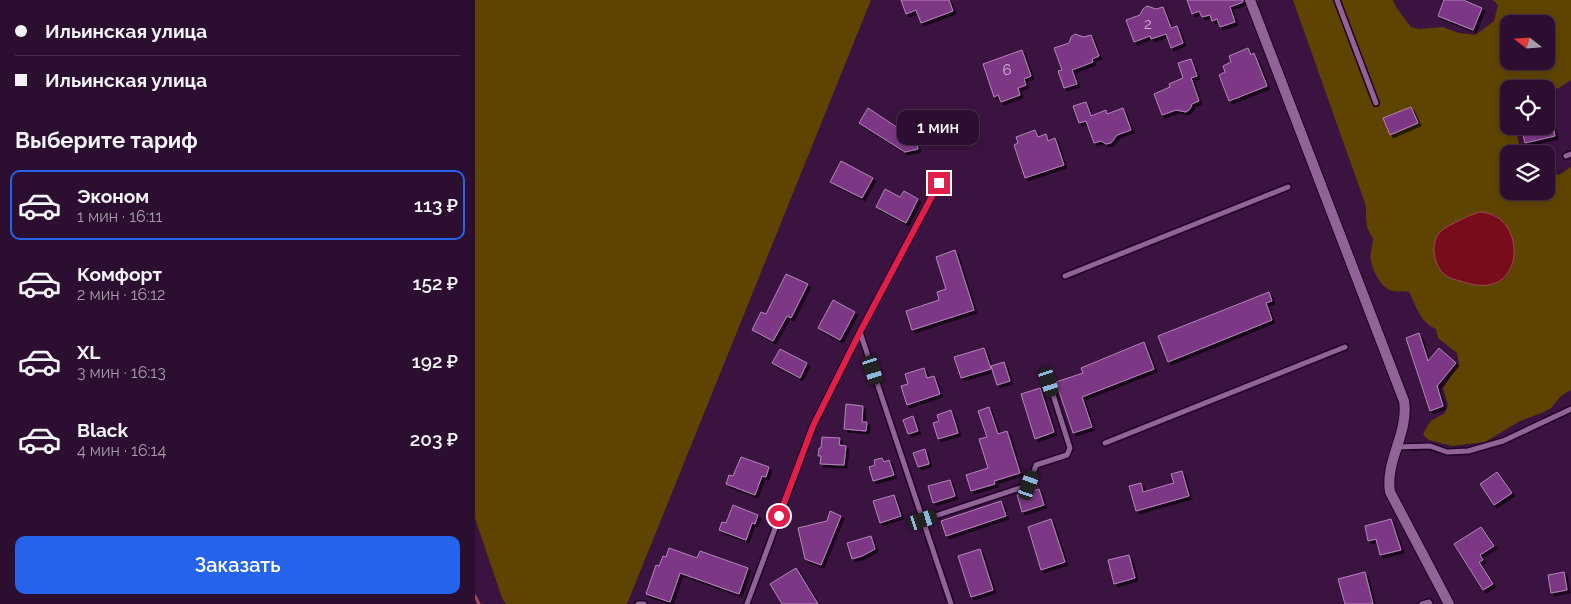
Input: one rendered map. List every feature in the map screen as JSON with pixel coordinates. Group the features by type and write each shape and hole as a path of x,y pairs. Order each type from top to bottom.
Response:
{"street":[{"path":"1250,0 1404,401 1406,415 1388,479 1390,492 1449,604"}],"lane":[{"path":"1337,0 1376,103"},
{"path":"747,604 813,426 860,332 939,183"},
{"path":"1065,276 1289,187"},
{"path":"860,332 951,604"},
{"path":"1105,443 1345,347"},
{"path":"923,520 1029,485 1036,465 1067,455 1070,448 1049,382"},
{"path":"1397,447 1430,446 1447,452 1468,451 1503,441 1571,409"},
{"path":"1422,604 1429,602 1430,604"},
{"path":"638,604 644,604"}],"shaded area":[{"path":"475,0 871,0 627,604 506,604 502,598 475,518"},
{"path":"1293,0 1393,0 1411,27 1419,29 1443,27 1459,33 1475,35 1494,21 1498,5 1493,0 1571,0 1571,80 1555,89 1555,80 1500,80 1500,135 1517,135 1519,145 1500,145 1500,200 1555,200 1555,174 1559,175 1571,167 1571,390 1561,396 1551,408 1520,421 1485,442 1452,446 1429,440 1423,435 1431,421 1445,413 1448,405 1443,388 1459,364 1457,353 1438,338 1436,329 1422,318 1409,292 1390,290 1378,278 1371,258 1373,238 1367,227 1366,206","holes":["1495,215 1511,238 1514,253 1504,279 1438,266 1434,250 1444,229 1465,217"]},
{"path":"1480,212 1496,216 1507,226 1513,240 1514,255 1510,269 1501,280 1487,285 1455,280 1443,274 1437,263 1434,251 1436,238 1442,230"}],"building":[{"path":"901,0 949,0 953,11 921,23 916,10 906,14"},
{"path":"1187,0 1243,0 1243,2 1230,7 1235,22 1220,27 1217,19 1212,21 1210,15 1202,17 1199,11 1192,14"},
{"path":"1444,0 1463,0 1482,8 1473,30 1438,16"},
{"path":"1147,6 1156,9 1163,7 1171,28 1177,26 1183,43 1171,48 1166,34 1151,39 1150,36 1134,42 1126,20 1140,15"},
{"path":"1075,34 1084,37 1091,35 1099,56 1092,59 1093,62 1072,70 1077,84 1064,88 1058,71 1062,70 1054,48 1069,43 1071,37"},
{"path":"1248,48 1251,55 1254,53 1267,86 1229,101 1219,75 1225,72 1223,66 1231,62 1229,56"},
{"path":"1022,50 1031,76 1024,79 1026,85 1018,88 1020,95 1001,102 998,95 994,97 983,64"},
{"path":"1191,59 1197,76 1191,78 1199,101 1192,104 1186,112 1176,110 1162,115 1154,94 1170,87 1169,84 1183,78 1178,63"},
{"path":"1086,102 1091,116 1106,110 1107,114 1123,108 1131,130 1117,135 1111,143 1106,144 1101,141 1094,143 1086,121 1079,123 1073,106"},
{"path":"1411,107 1418,123 1390,135 1383,118"},
{"path":"868,108 904,132 913,129 918,149 905,152 859,123"},
{"path":"1035,130 1038,137 1046,134 1048,141 1055,138 1064,165 1025,178 1014,145 1018,143 1016,137"},
{"path":"1523,135 1555,135 1555,136 1525,143"},
{"path":"841,161 873,178 862,198 830,182"},
{"path":"885,189 900,197 904,191 918,199 906,223 876,207"},
{"path":"955,250 974,310 912,330 906,311 939,300 937,292 946,289 936,257"},
{"path":"786,274 808,284 791,318 787,316 773,341 752,330 761,312 766,314"},
{"path":"1269,292 1272,301 1266,303 1272,320 1168,362 1158,336"},
{"path":"833,300 855,312 840,340 818,328"},
{"path":"1419,333 1428,361 1439,348 1456,363 1437,386 1443,406 1430,411 1406,338"},
{"path":"1144,342 1154,369 1082,397 1092,427 1073,433 1056,382 1083,373 1081,368"},
{"path":"984,348 991,369 961,378 954,357"},
{"path":"780,349 807,363 800,378 772,363"},
{"path":"1004,362 1010,381 997,385 991,366"},
{"path":"924,368 927,378 934,376 940,394 907,405 901,386 908,384 905,374"},
{"path":"1040,388 1054,432 1035,439 1021,394"},
{"path":"846,404 863,406 862,422 867,422 866,431 844,429"},
{"path":"989,407 998,434 1007,431 1020,473 994,481 995,484 971,491 966,475 988,468 979,439 987,437 978,411"},
{"path":"951,410 958,433 938,439 933,423 939,421 937,415"},
{"path":"913,416 918,431 908,434 903,420"},
{"path":"822,437 840,438 839,445 846,446 844,465 820,464 821,456 818,456"},
{"path":"925,449 929,464 918,467 913,453"},
{"path":"741,457 769,467 766,477 762,476 755,495 726,484 729,475 733,476"},
{"path":"882,458 884,462 889,460 894,475 873,481 869,467 875,465 874,460"},
{"path":"1182,471 1189,496 1136,511 1129,486 1141,483 1143,492 1174,483 1171,474"},
{"path":"1497,472 1512,493 1494,505 1480,484"},
{"path":"950,480 955,496 933,503 928,486"},
{"path":"1039,489 1044,505 1022,512 1017,495"},
{"path":"894,495 901,516 880,523 873,501"},
{"path":"1001,501 1006,516 946,536 941,521"},
{"path":"733,505 758,515 755,524 752,523 746,540 719,530 722,522 726,523"},
{"path":"830,511 841,516 821,565 805,559 798,528 827,521"},
{"path":"1051,519 1065,562 1041,570 1028,527"},
{"path":"1391,519 1401,550 1380,555 1376,539 1368,541 1365,526"},
{"path":"1481,527 1494,546 1480,555 1483,560 1479,562 1493,584 1483,590 1454,544"},
{"path":"871,536 875,549 852,559 847,543"},
{"path":"669,548 697,558 700,551 748,568 739,594 680,573 670,602 646,594 656,565 659,566 663,556 666,557"},
{"path":"980,549 993,590 971,597 958,556"},
{"path":"1129,555 1135,578 1114,584 1108,560"},
{"path":"796,568 818,604 782,604 770,584"},
{"path":"1365,572 1373,604 1345,604 1338,579"},
{"path":"1564,572 1567,590 1551,593 1548,575"}],"waterway":[{"path":"475,596 479,604"}],"route":[{"path":"779,516 813,426 860,332 939,183"}]}
